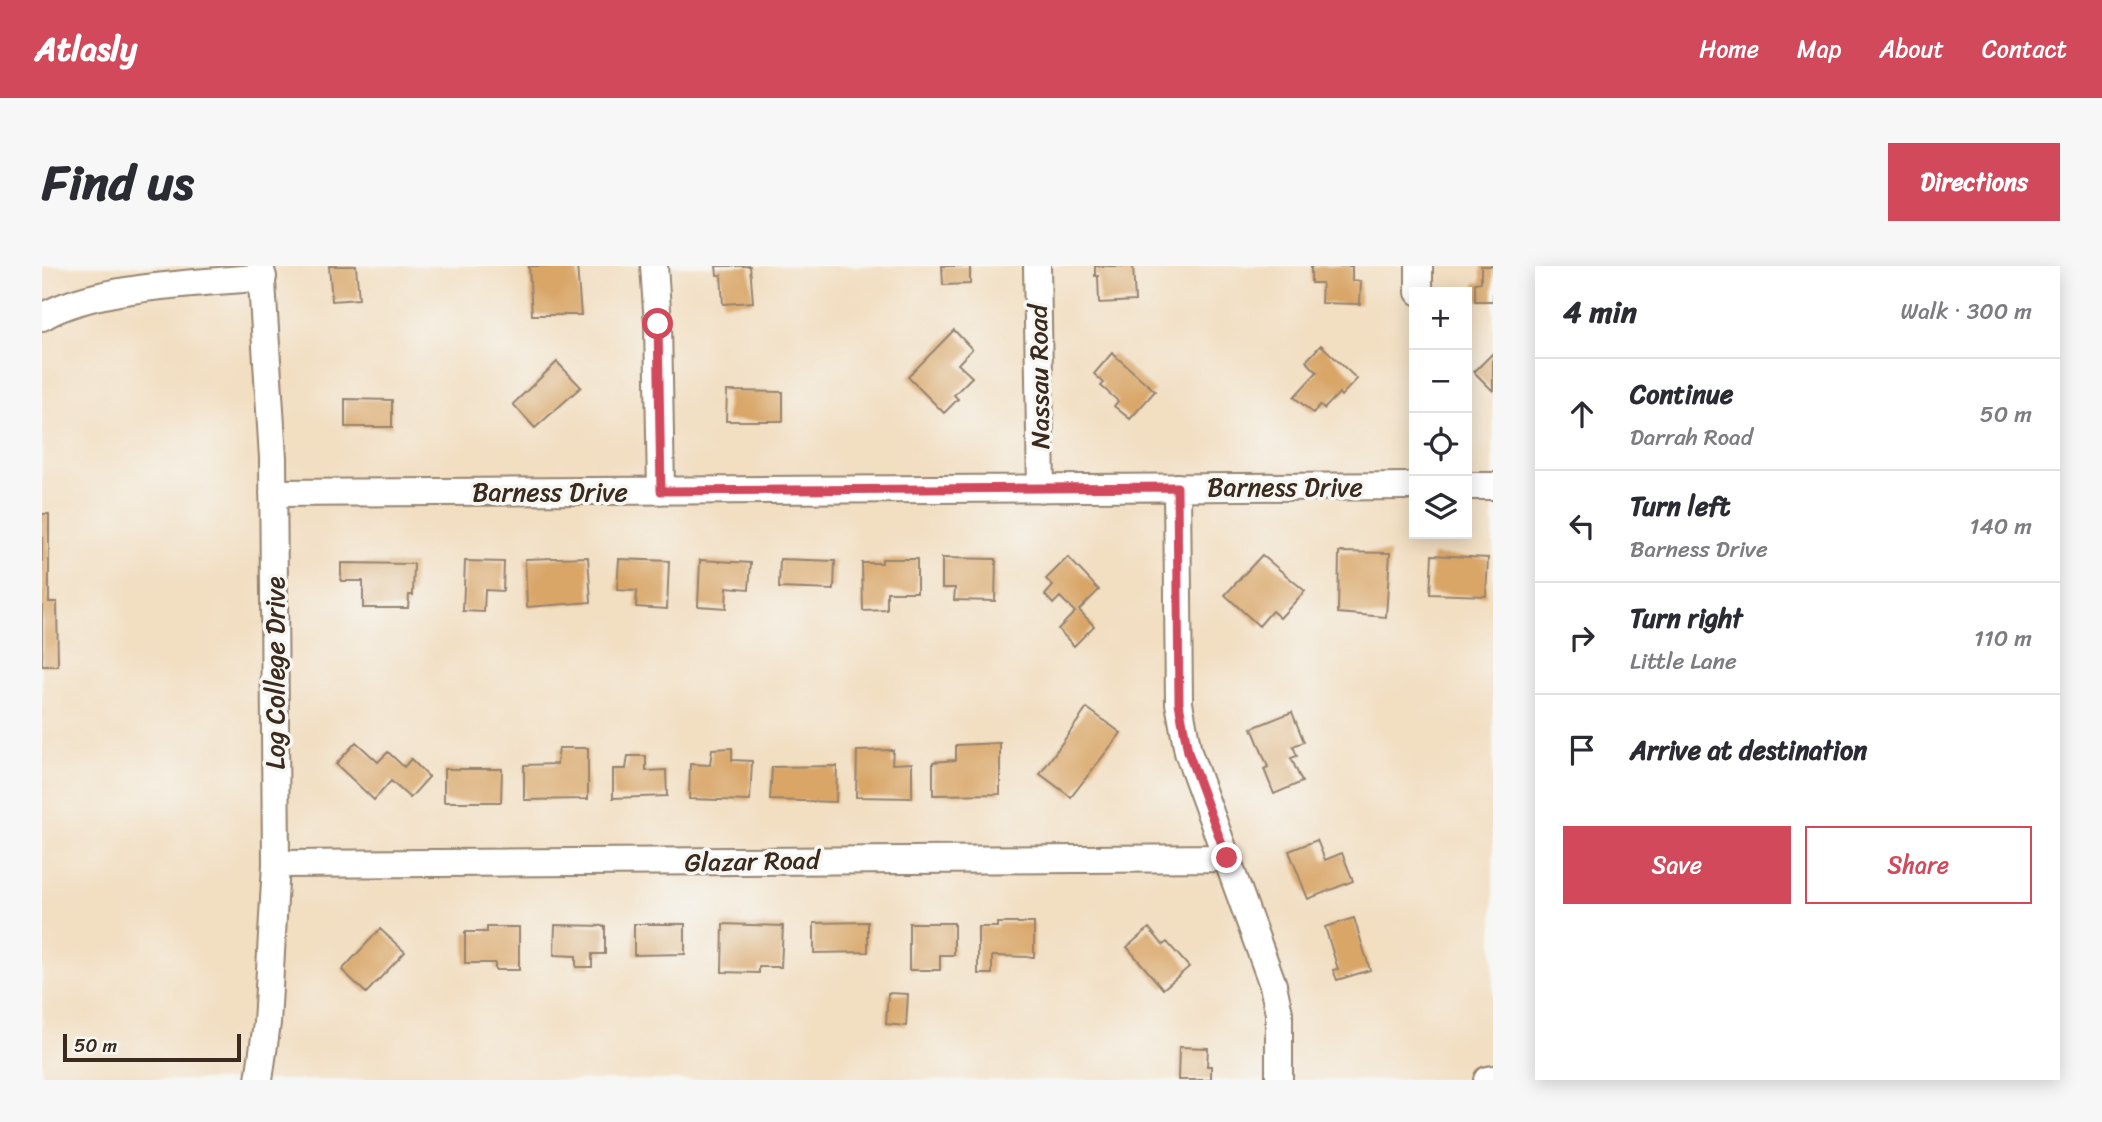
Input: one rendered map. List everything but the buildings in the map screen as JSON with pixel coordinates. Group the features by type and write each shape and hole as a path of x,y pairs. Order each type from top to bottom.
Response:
{"street":[{"path":"654,266 658,324 661,491"},
{"name":"Nassau Road","path":"1037,266 1041,489"},
{"path":"1419,266 1419,287"},
{"path":"42,317 60,307 117,293 262,272"},
{"name":"Log College Drive","path":"259,1080 267,1023 276,864 273,493 262,272"},
{"path":"1472,486 1493,485"},
{"name":"Barness Drive","path":"273,493 1409,486"},
{"path":"1177,487 1179,703 1188,752 1273,985 1279,1013 1279,1080"},
{"name":"Glazar Road","path":"276,864 1227,858"},
{"path":"1487,1080 1493,1079"}],"route":[{"path":"658,324 661,491 1177,487 1179,703 1188,752 1227,858"}]}
